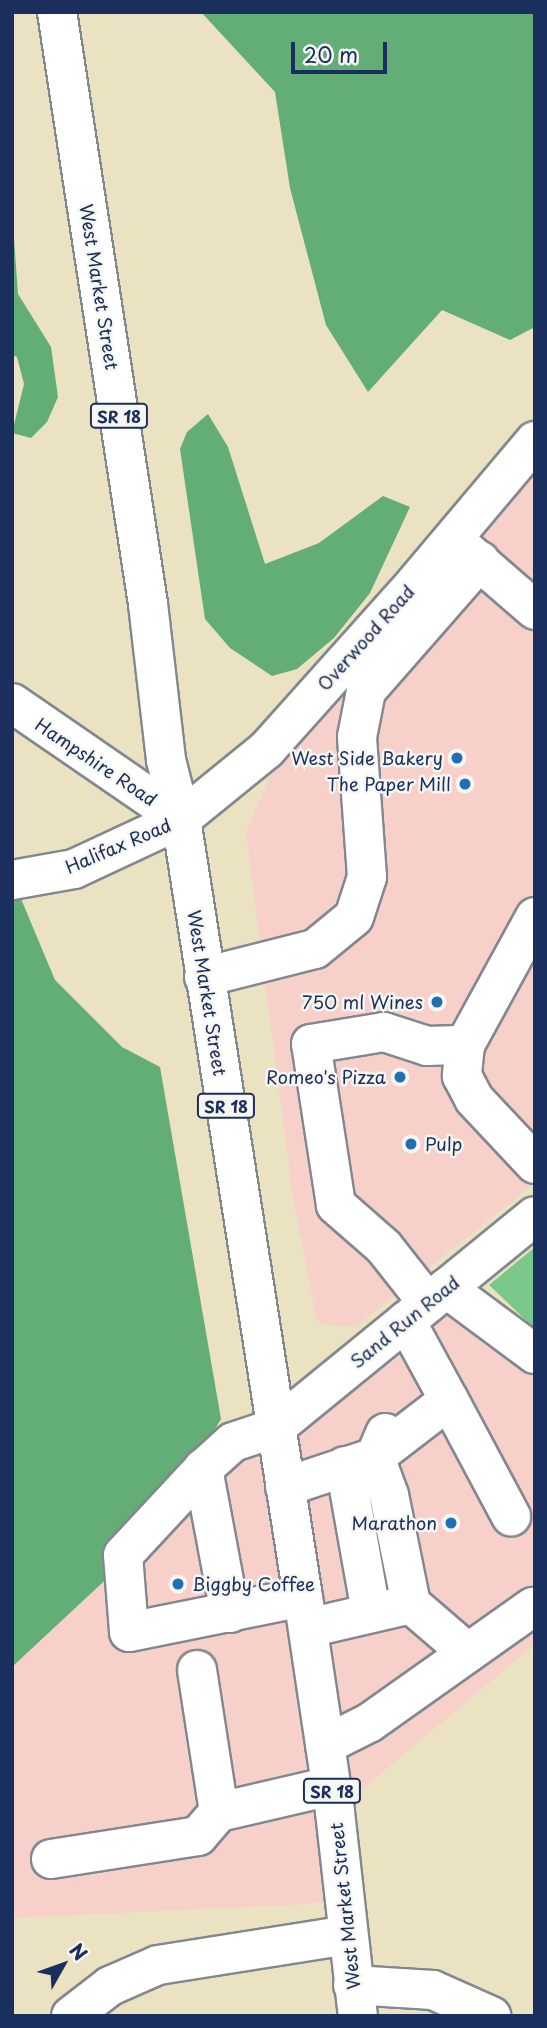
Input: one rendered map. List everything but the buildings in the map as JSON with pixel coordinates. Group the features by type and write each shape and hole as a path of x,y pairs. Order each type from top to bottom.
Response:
{"main road":[{"name":"West Market Street","path":"57,12 148,604 166,760 181,819 325,1745 355,2000"},
{"name":"Overwood Road","path":"181,819 267,749 466,550 535,441"},
{"path":"204,977 315,948 354,917 362,904 366,877 357,737 366,691 466,550 535,610"},
{"name":"Hampshire Road","path":"12,703 181,819"},
{"name":"Halifax Road","path":"12,880 74,869 181,819"},
{"path":"529,1146 474,1099 462,1076 465,1045 535,917"},
{"path":"465,1045 427,1046 384,1032 311,1044 336,1205 384,1247 427,1304 444,1390 511,1516"},
{"name":"Sand Run Road","path":"275,1429 535,1216"},
{"path":"427,1304 535,1354"},
{"path":"285,1487 360,1462 444,1390"},
{"path":"275,1429 233,1441 203,1469 123,1555 129,1632 211,1606 305,1612 371,1612 411,1604"},
{"path":"360,1462 388,1495 411,1604 468,1653"},
{"path":"360,1462 371,1612"},
{"path":"203,1469 211,1606"},
{"path":"325,1745 369,1723 533,1607"},
{"path":"197,1670 219,1812"},
{"path":"51,1859 198,1836 219,1812 331,1786"},
{"path":"71,2016 110,1986 158,1965 347,1936"},
{"path":"355,2000 433,1990 491,2016"}],"shaded area":[{"path":"535,457 535,1183 356,1326 332,1326 317,1321 293,1199 246,832 283,747"},
{"path":"446,1288 535,1354 535,1644 335,1812 343,1897 305,1904 12,1918 12,1652"}],"green space":[{"path":"201,12 535,12 535,327 510,340 442,310 368,392 326,325 290,188 275,92"},
{"path":"12,211 18,294 51,347 58,397 47,422 31,438 12,433 24,384 17,357 12,355"},
{"path":"208,414 228,447 265,564 319,543 383,496 410,507 370,593 334,638 297,669 272,676 230,648 205,619 180,449 187,432"},
{"path":"19,894 55,980 122,1047 160,1067 221,1419 200,1454 189,1502 12,1667 12,895"},
{"path":"535,1247 535,1329 489,1285"}],"place":[{"name":"West Side Bakery","path":"457,758"},
{"name":"The Paper Mill","path":"465,784"},
{"name":"750 ml Wines","path":"437,1002"},
{"name":"Romeo's Pizza","path":"400,1077"},
{"name":"Pulp","path":"411,1144"},
{"name":"Marathon","path":"451,1523"},
{"name":"Biggby Coffee","path":"178,1584"}]}
